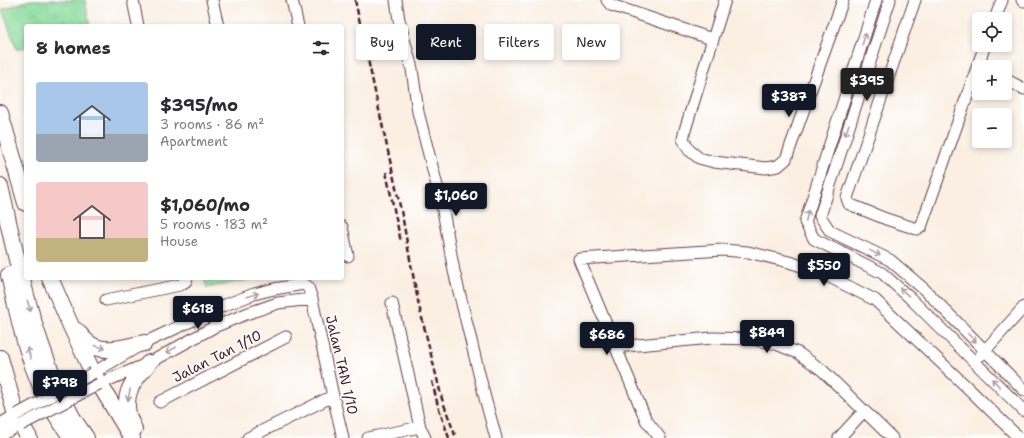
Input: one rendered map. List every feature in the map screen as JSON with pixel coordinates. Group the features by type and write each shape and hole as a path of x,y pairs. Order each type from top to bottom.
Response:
{"highway":[{"path":"0,113 24,196"},
{"path":"0,186 24,288 42,348 62,398 86,438"},
{"path":"0,234 23,335 39,381 59,421 72,438"},
{"path":"51,280 96,379 132,438"},
{"path":"70,324 87,342 98,348 111,350 144,343"},
{"path":"0,358 22,426"},
{"path":"138,438 128,415 127,398 132,384 149,363"},
{"path":"0,372 0,400"}],"street":[{"path":"133,0 138,24"},
{"path":"212,0 218,24"},
{"path":"292,0 298,24"},
{"path":"396,0 399,20 412,69 418,112 442,205 454,271 496,438"},
{"path":"607,0 611,5 712,39"},
{"path":"725,0 683,139 689,150 699,158 714,162 766,168 778,166 786,159 844,0"},
{"path":"876,0 804,222 814,238 882,273 910,298 1024,411"},
{"path":"890,0 820,216 830,231 890,260 925,290 1024,390"},
{"path":"916,0 847,198 849,204 899,223 917,228 921,227 972,85"},
{"path":"998,12 1002,0"},
{"path":"1012,83 1024,89"},
{"path":"344,237 348,256"},
{"path":"657,436 646,420 579,259 723,250 748,252 789,262 820,272 875,300 1020,438"},
{"path":"106,300 180,285 186,280"},
{"path":"273,284 278,303"},
{"path":"0,436 22,426 96,379 144,343 273,284 304,284 308,287 312,299 278,303 246,314 214,327 149,363 96,379"},
{"name":"Jalan TAN 1/10","path":"312,299 343,438"},
{"path":"392,303 420,427 424,438"},
{"path":"974,361 985,351 1024,307"},
{"name":"Jalan Tan 1/10","path":"160,402 286,337"},
{"path":"616,347 712,338 750,339 776,344 798,353 822,370 892,438"},
{"path":"248,438 333,396"},
{"path":"839,438 864,411"},
{"path":"0,424 22,426"},
{"path":"368,438 420,427"}],"green space":[{"path":"29,0 85,0 90,24 24,24 24,48 17,50 2,10"},
{"path":"205,280 248,280 207,288"}],"railway":[{"path":"355,0 403,220 419,306 442,399 456,438"},
{"path":"386,172 401,242"},
{"path":"432,381 438,406 449,438"}]}
